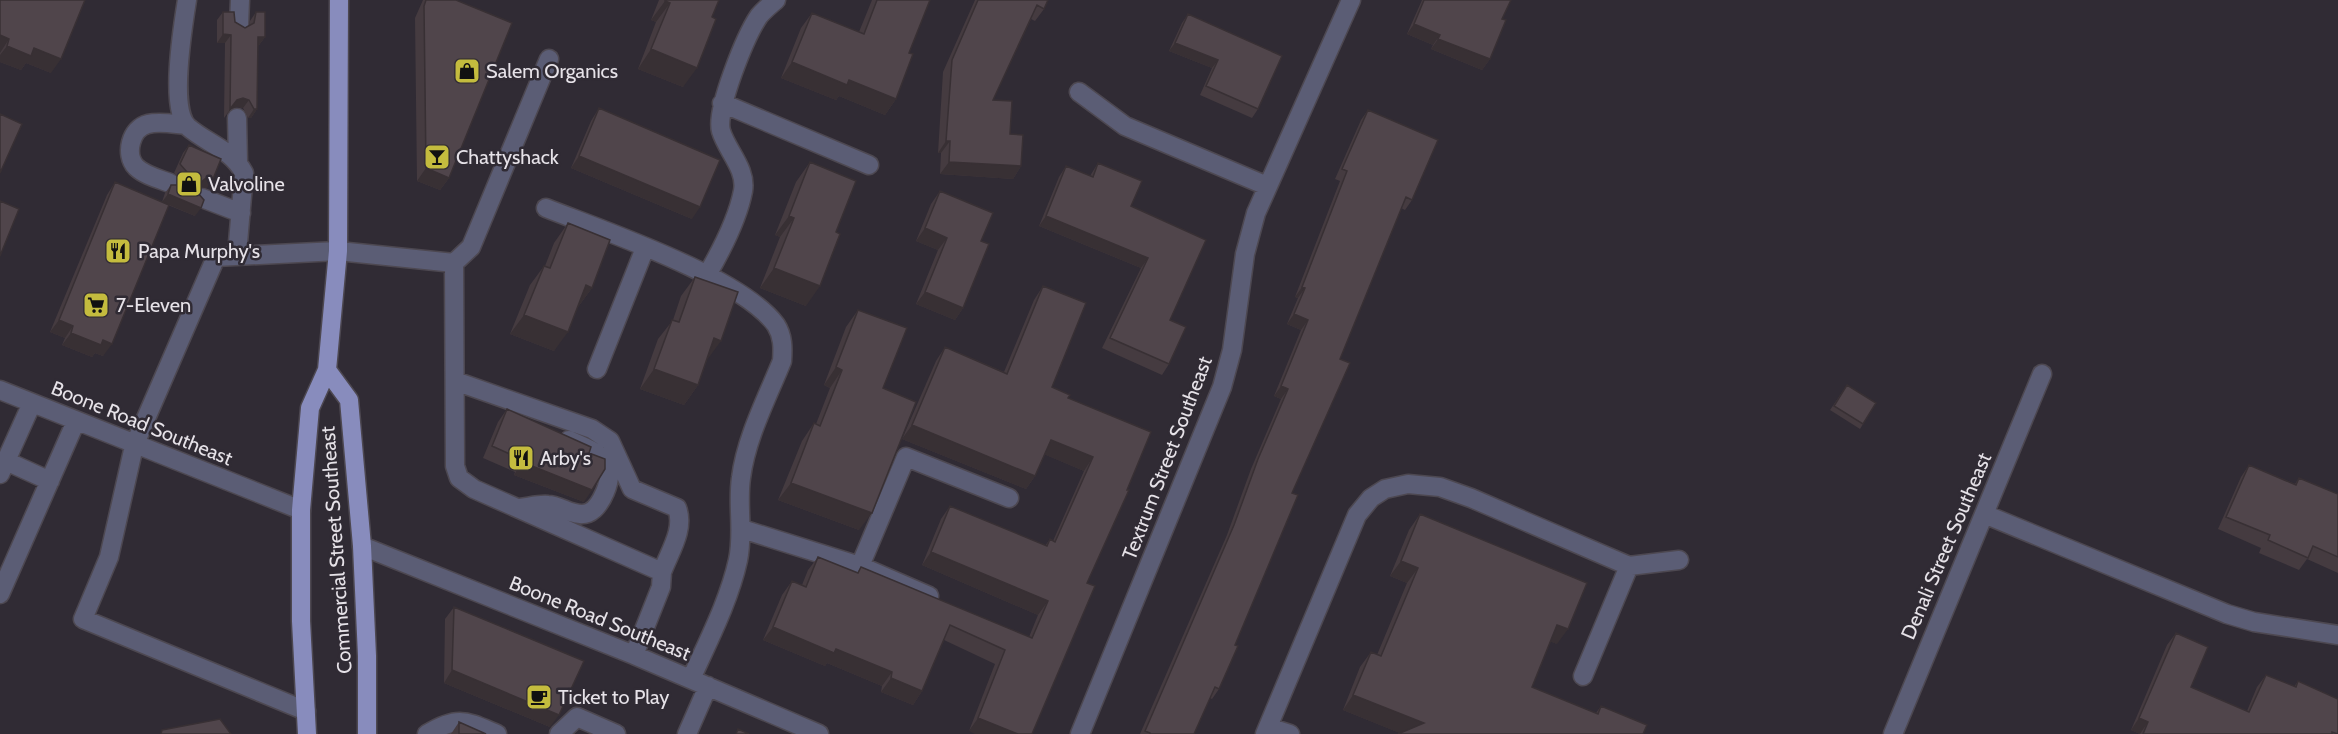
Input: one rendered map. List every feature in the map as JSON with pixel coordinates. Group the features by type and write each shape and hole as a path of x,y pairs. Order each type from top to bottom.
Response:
{"main road":[{"name":"Commercial Street Southeast","path":"307,734 301,610 301,510 310,408 327,370 338,251 339,0"},
{"name":"Commercial Street Southeast","path":"327,370 349,400 362,546 367,656 367,734"}],"street":[{"path":"187,0 179,68 180,110 186,125 238,162 244,173 237,254"},
{"path":"239,25 240,0"},
{"path":"707,275 721,250 743,190 743,176 722,135 718,121 722,103 753,27 760,15 776,0"},
{"name":"Textrum Street Southeast","path":"1080,734 1222,387 1232,350 1245,254 1267,186 1351,0"},
{"path":"549,59 471,247 454,263 455,466 459,478 474,489 662,572"},
{"path":"1079,92 1125,126 1267,186"},
{"path":"722,103 869,165"},
{"path":"237,118 238,162"},
{"path":"170,183 136,167 129,156 131,141 138,130 147,124 186,125"},
{"path":"202,198 241,213"},
{"path":"546,208 707,275 765,313 777,327 783,345 782,361 744,458 740,480 742,529 738,560 700,683 687,734"},
{"path":"597,369 645,248"},
{"path":"306,711 83,619 109,557 134,446 216,257 237,254 266,256 338,251 454,263"},
{"name":"Denali Street Southeast","path":"1893,734 2042,374"},
{"path":"455,381 592,429 610,441 632,489 677,508 680,528 662,572 661,587 634,655"},
{"name":"Boone Road Southeast","path":"0,390 134,446 301,510"},
{"path":"493,395 517,418 597,453 606,461 610,473 604,495 589,513 580,514 549,505 518,508"},
{"path":"32,403 3,468 50,481"},
{"path":"0,594 76,422"},
{"path":"861,566 906,457 1009,498"},
{"path":"1290,734 1267,730 1357,516 1371,498 1385,489 1408,484 1440,487 1471,498 1629,566 1679,560"},
{"path":"1984,514 2187,598 2254,622 2338,635"},
{"path":"742,529 861,566 929,596"},
{"name":"Boone Road Southeast","path":"362,546 634,655 819,734"},
{"path":"1583,676 1629,566"},
{"path":"559,734 578,717 616,734"},
{"path":"427,734 446,722 464,720 497,734"}],"building":[{"path":"0,0 85,0 61,59 34,48 31,56 7,46 9,39 0,35"},
{"path":"426,0 456,0 512,23 449,178 426,168 424,6"},
{"path":"665,0 719,0 712,17 716,19 697,68 651,49 670,3"},
{"path":"877,0 930,0 909,53 913,54 896,99 849,80 847,85 792,62 812,13 864,34"},
{"path":"978,0 1048,0 1044,9 1037,5 993,100 1012,101 1010,134 1023,135 1021,166 949,162 950,141 946,141 952,60"},
{"path":"1424,0 1511,0 1502,19 1506,20 1490,59 1438,39 1440,35 1414,24"},
{"path":"223,12 234,12 235,22 245,28 254,23 256,12 265,12 265,37 258,37 257,109 254,109 249,100 243,98 237,100 230,109 231,35 223,34"},
{"path":"1188,14 1282,56 1258,109 1206,86 1218,60 1175,43"},
{"path":"599,108 720,160 700,207 579,156"},
{"path":"1368,110 1438,140 1412,200 1406,197 1340,359 1350,363 1292,493 1298,495 1219,689 1215,687 1194,734 1150,734 1145,731 1234,525 1258,459 1288,389 1281,386 1308,320 1294,314 1305,288 1302,287 1347,171 1342,169"},
{"path":"0,114 22,124 0,173"},
{"path":"189,145 221,159 213,179 206,178 198,185 197,192 204,200 201,208 168,194 171,185 179,185 186,179 187,172 180,164"},
{"path":"810,162 856,181 836,232 840,234 820,286 774,268 794,218 789,216"},
{"path":"1098,163 1142,181 1131,206 1206,240 1170,320 1186,327 1169,364 1110,338 1148,258 1046,216 1066,166 1093,177"},
{"path":"115,182 169,205 112,344 103,340 101,345 71,333 73,326 59,320"},
{"path":"940,191 993,213 981,241 989,244 963,308 925,292 947,238 925,228"},
{"path":"0,201 19,209 0,256"},
{"path":"568,223 610,240 592,288 586,285 568,332 524,315 544,266 550,268"},
{"path":"695,277 738,292 721,341 714,338 698,385 654,369 672,320 679,322"},
{"path":"1043,286 1086,303 1052,387 1070,395 1068,398 1151,432 1127,490 1129,490 1087,583 1095,586 1032,734 1018,734 978,718 1005,650 950,625 922,691 891,678 892,672 836,649 834,653 773,627 792,581 806,587 818,557 858,573 861,567 1032,638 1048,601 931,552 950,506 1047,546 1050,539 1055,542 1093,457 1051,440 1035,476 912,425 945,347 1007,374"},
{"path":"858,310 907,328 883,388 916,402 872,513 791,483 814,423 820,426 842,370 836,367"},
{"path":"1847,385 1876,403 1863,424 1834,406"},
{"path":"507,409 591,447 589,453 605,459 605,469 592,490 522,462 523,460 492,446"},
{"path":"2249,465 2296,485 2299,478 2338,494 2338,557 2313,546 2308,558 2268,540 2270,535 2226,517"},
{"path":"1420,514 1587,583 1568,629 1557,625 1532,687 1598,714 1601,706 1647,725 1643,734 1398,734 1424,723 1353,695 1371,652 1381,656 1418,568 1401,561"},
{"path":"454,607 584,661 559,715 452,670"},
{"path":"2176,633 2208,647 2191,687 2249,712 2266,675 2296,687 2298,681 2338,699 2338,734 2332,732 2332,734 2143,734 2148,722 2139,718"},
{"path":"220,719 231,734 161,734 162,730"},
{"path":"459,722 486,734 459,734"},
{"path":"738,729 749,734 736,734"}],"place":[{"name":"Salem Organics","path":"467,71"},
{"name":"Chattyshack","path":"437,157"},
{"name":"Valvoline","path":"189,184"},
{"name":"Papa Murphy's","path":"118,251"},
{"name":"7-Eleven","path":"96,305"},
{"name":"Arby's","path":"521,458"},
{"name":"Ticket to Play","path":"539,697"}]}
